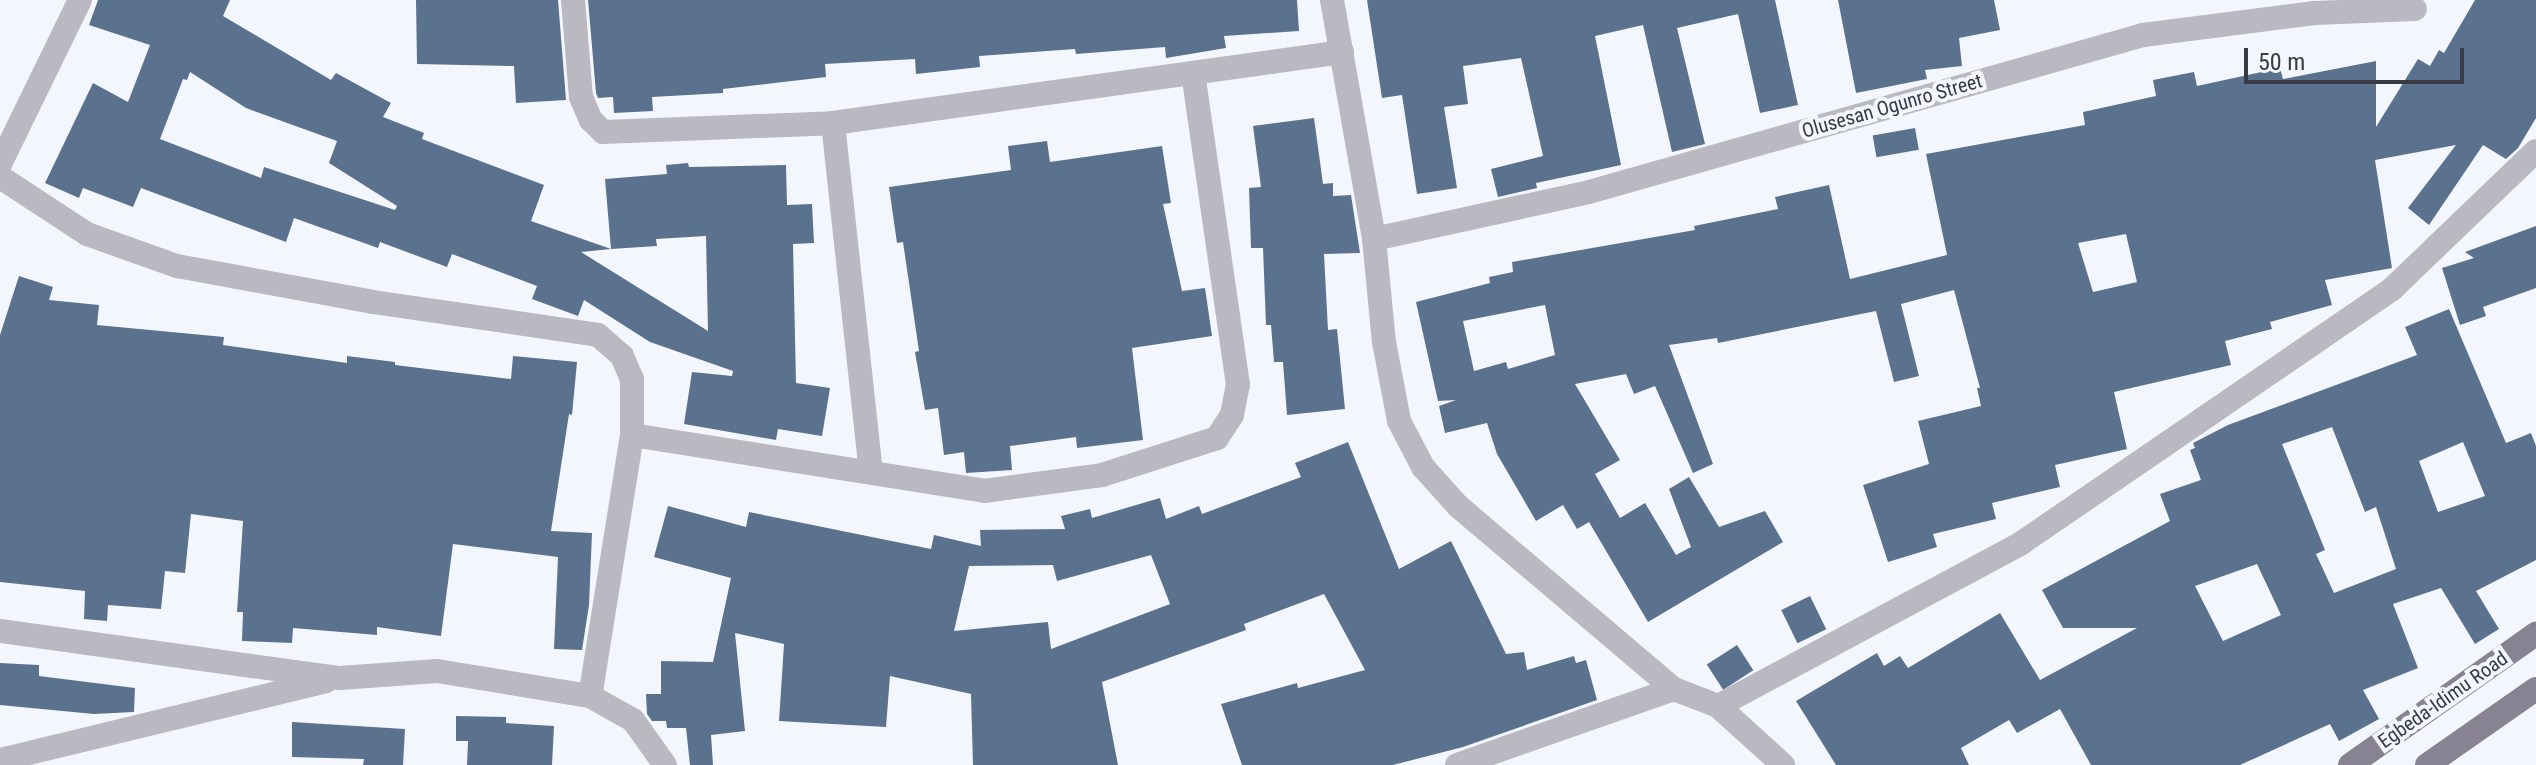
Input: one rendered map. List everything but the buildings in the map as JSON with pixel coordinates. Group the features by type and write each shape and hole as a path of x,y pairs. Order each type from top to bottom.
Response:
{"main road":[{"name":"Egbeda-Idimu Road","path":"2350,765 2536,634"},
{"path":"2427,765 2536,689"}],"street":[{"path":"0,164 80,0"},
{"path":"573,0 581,97 591,120 603,132 833,123 1342,52"},
{"path":"1332,0 1374,239 1384,342 1399,421 1423,467 1458,506 1674,689 1718,706 1783,765"},
{"name":"Olusesan Ogunro Street","path":"1374,239 1589,192 2143,35 2315,13 2415,9"},
{"path":"632,435 984,491 1102,475 1217,438 1232,415 1238,385 1193,74"},
{"path":"833,123 871,472"},
{"path":"1718,706 2020,544 2392,289 2536,151"},
{"path":"0,177 87,234 177,266 373,302 598,335 622,356 632,379 632,435 590,696"},
{"path":"0,631 340,678"},
{"path":"0,760 340,678 437,671 590,696 633,720 665,765"},
{"path":"1457,765 1674,689"}]}
